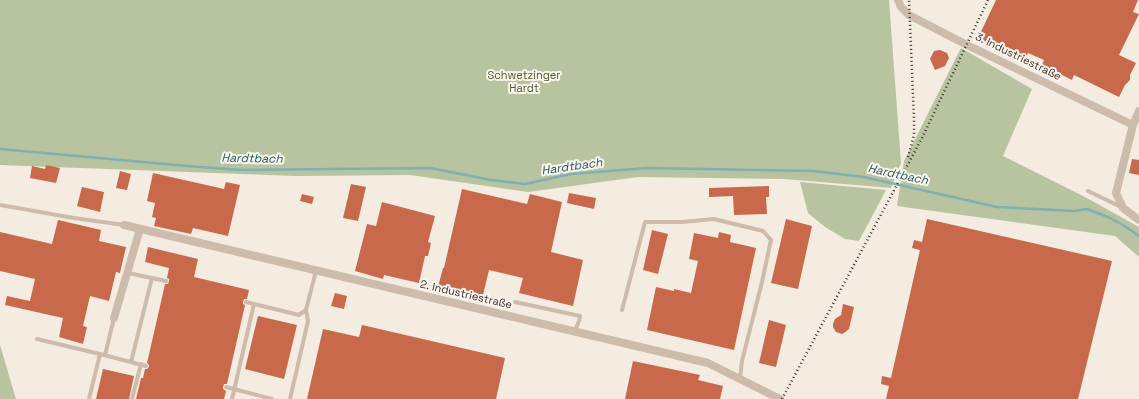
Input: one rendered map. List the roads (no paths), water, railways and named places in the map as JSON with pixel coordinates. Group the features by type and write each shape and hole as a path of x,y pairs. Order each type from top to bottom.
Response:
{"street":[{"name":"3. Industriestraße","path":"898,1 904,11 909,15 1133,125"},
{"path":"1139,111 1133,125 1116,194 1123,208 1139,220"},
{"name":"2. Industriestraße","path":"124,225 708,363 780,399"},
{"path":"114,318 140,229"}],"lane":[{"path":"1088,192 1123,208"},
{"path":"0,205 124,225"},
{"path":"622,310 645,222 682,222 714,219 763,231 771,240 742,361 740,378"},
{"path":"290,399 308,321 306,310 316,271"},
{"path":"128,273 166,282"},
{"path":"131,362 152,278"},
{"path":"246,302 299,315 306,310"},
{"path":"515,302 580,316 575,332"},
{"path":"232,399 254,304"},
{"path":"105,355 114,318"},
{"path":"37,339 146,366"},
{"path":"89,399 100,354"},
{"path":"132,399 140,364"},
{"path":"226,387 272,399"}],"waterway":[{"name":"Hardtbach","path":"0,149 241,170 430,168 491,180 525,184 571,174 647,168 813,171 864,177 997,207 1074,211 1087,209 1108,217 1139,236"}],"railway":[{"path":"908,157 914,135 909,0"},
{"path":"782,399 921,140 988,0"}],"park label":[{"name":"Schwetzinger Hardt","path":"524,82"}]}
